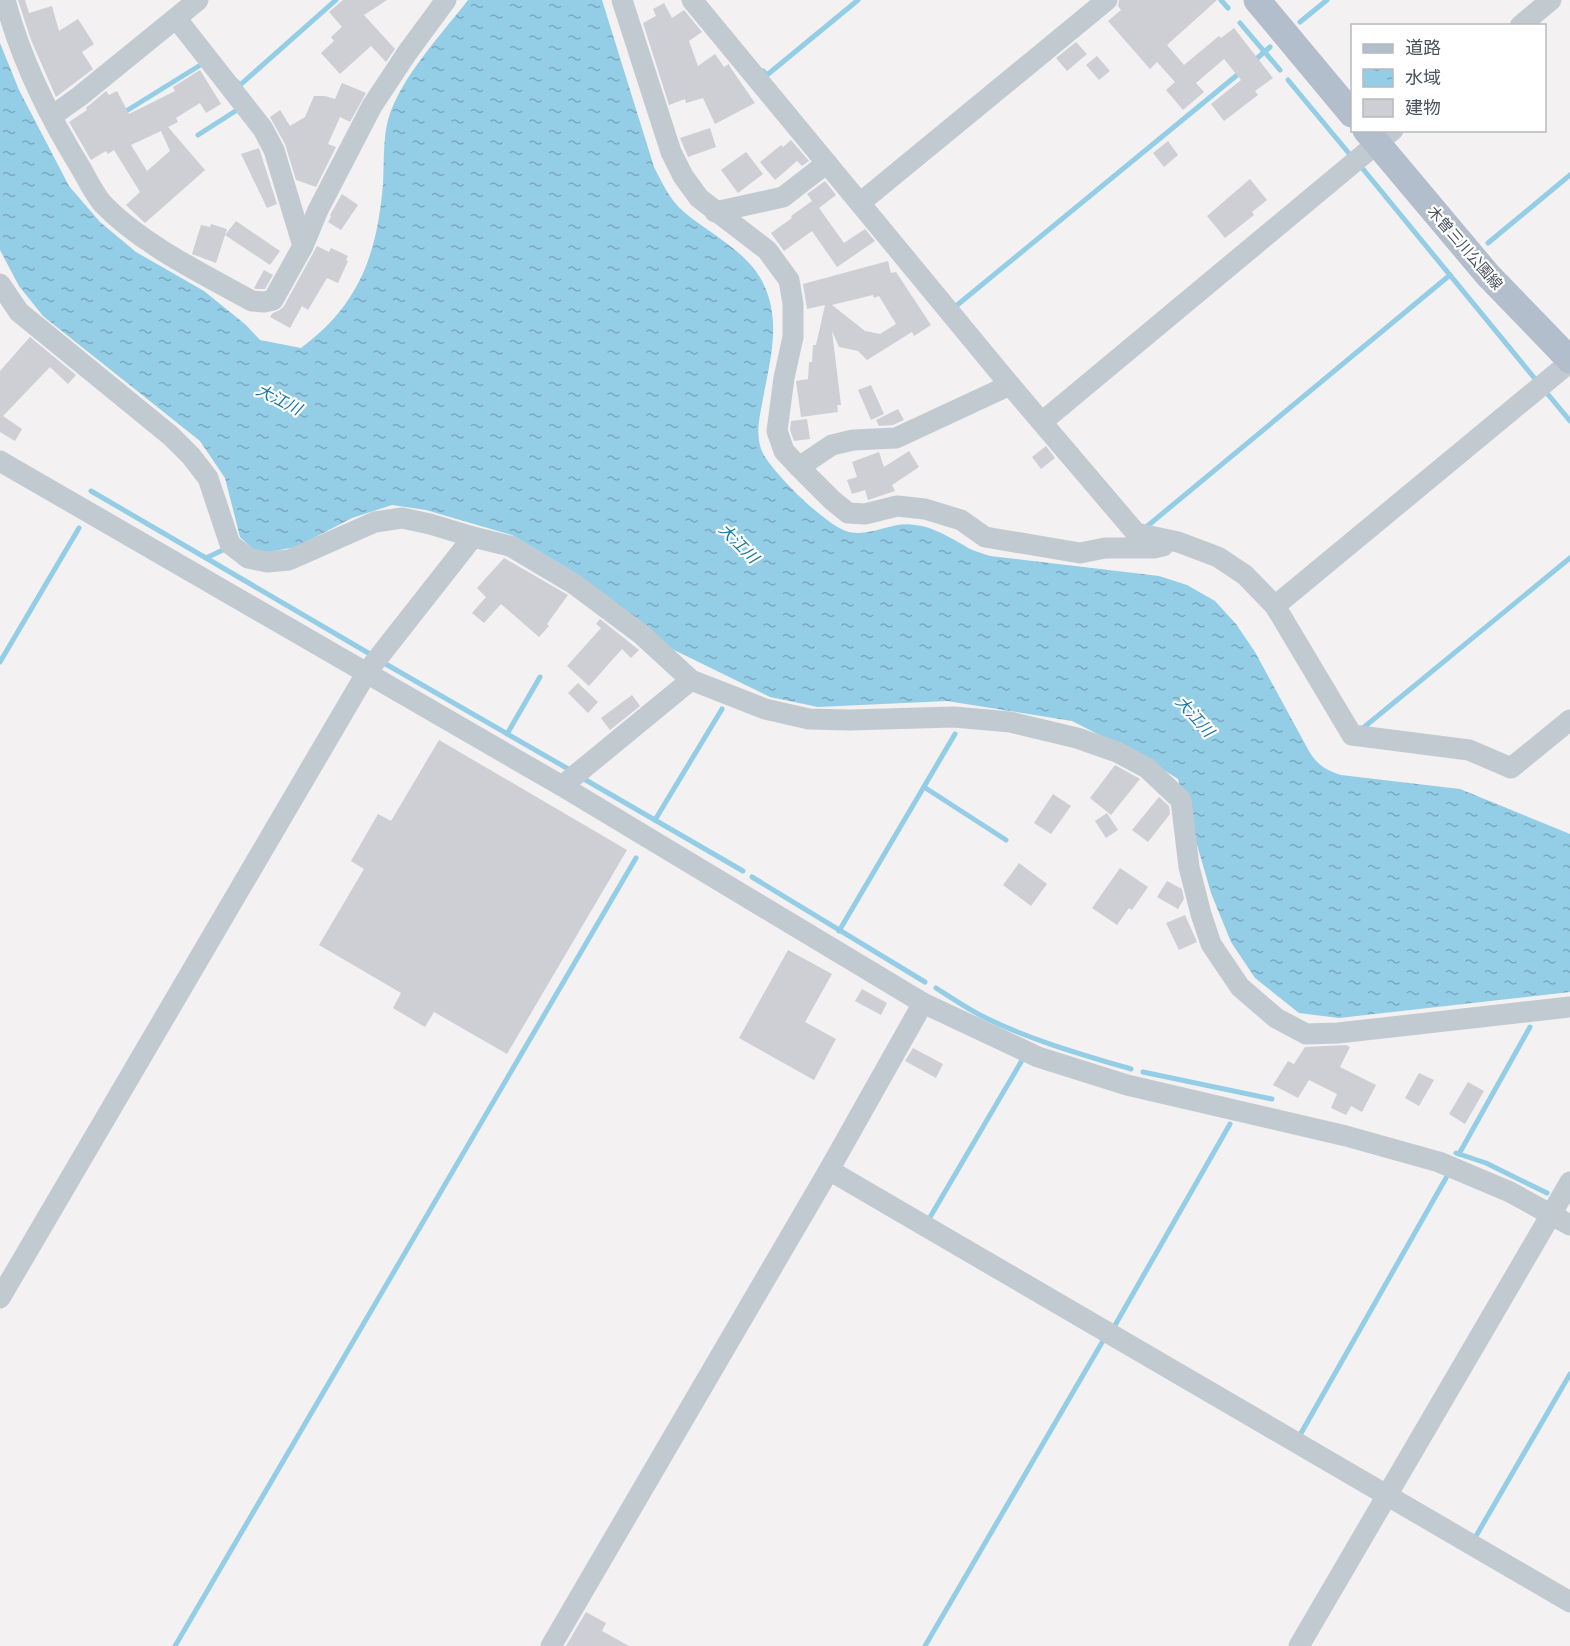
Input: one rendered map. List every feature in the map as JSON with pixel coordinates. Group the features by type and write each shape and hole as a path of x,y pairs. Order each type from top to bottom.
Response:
{"main road":[{"path":"1257,0 1351,112"},
{"name":"木曽三川公園線","path":"1379,135 1487,274 1570,361"}],"street":[{"path":"5,0 15,38 52,116 102,204 141,236 252,301 264,302 273,300 303,246 336,173 372,106 446,0"},
{"path":"52,116 198,0"},
{"path":"622,0 671,152 683,176 699,198 767,250 789,280 793,304 794,337 784,378 777,431 784,451 832,500 848,513 865,514 897,506 925,508 961,519 985,537 1080,553 1105,548 1154,548 1178,542"},
{"path":"692,0 1010,385 1136,533 1178,542 1218,557 1245,575 1275,606 1352,735 1469,750 1511,768 1570,720"},
{"path":"860,203 1107,0"},
{"path":"1522,24 1551,0"},
{"path":"176,18 247,107 274,150 303,246"},
{"path":"1042,422 1379,135"},
{"path":"715,212 783,197 827,163"},
{"path":"0,284 19,312 171,436 191,456 208,478 230,544 248,558 267,562 289,560 375,522 402,518 430,524 510,546 574,584 641,634 691,680 765,709 809,719 954,717 1010,722 1077,738 1117,752 1146,768 1180,800 1189,867 1211,944 1240,987 1276,1018 1306,1034 1338,1033 1570,1007"},
{"path":"1275,606 1570,361"},
{"path":"799,467 832,445 853,440 896,438 1010,385"},
{"path":"0,461 367,672 923,1003 1038,1057 1127,1085 1346,1136 1439,1162 1490,1182 1561,1219"},
{"path":"0,1298 367,672 473,537"},
{"path":"561,786 691,680"},
{"path":"551,1646 829,1170 923,1003"},
{"path":"829,1170 1570,1602"},
{"path":"1299,1646 1387,1495 1561,1219 1570,1182"}],"water":[{"name":"大江川","path":"468,0 602,0 654,167 663,185 684,212 739,253 757,273 764,285 772,314 773,329 759,421 759,443 775,470 814,509 839,528 849,532 866,532 907,524 922,526 990,556 1159,576 1187,585 1215,601 1236,624 1255,652 1310,753 1323,767 1341,775 1460,789 1570,834 1570,992 1339,1018 1299,1013 1255,978 1231,942 1211,893 1178,779 1147,759 1072,721 947,701 818,707 770,697 672,649 572,571 512,535 426,510 392,505 352,518 296,547 258,554 240,537 225,478 200,441 43,316 19,286 0,250 0,43 19,90 69,186 100,222 136,252 204,291 246,325 260,340 301,348 321,332 337,314 351,296 361,276 376,234 383,184 385,135 394,104 422,57"}],"building":[{"path":"18,0 25,0 29,13 52,6 59,31 78,19 94,44 82,52 93,69 56,97 31,40"},
{"path":"343,0 387,0 364,15 395,49 386,62 371,46 340,74 321,53 334,41 331,37 342,27 329,12"},
{"path":"1119,0 1217,0 1167,45 1184,65 1219,36 1221,38 1234,28 1273,78 1255,91 1258,95 1224,121 1211,104 1241,80 1224,59 1196,83 1204,92 1183,110 1166,90 1175,82 1157,62 1150,69 1108,21 1121,10 1118,6"},
{"path":"664,3 672,18 684,10 702,32 689,41 698,66 715,54 724,67 729,64 755,103 715,124 703,98 686,103 685,99 669,105 643,23 656,16 653,9"},
{"path":"1076,42 1087,54 1067,71 1056,58"},
{"path":"1097,56 1110,71 1099,80 1086,65"},
{"path":"200,70 221,104 206,113 200,103 176,118 178,122 168,127 205,170 145,223 126,205 140,192 114,150 108,154 106,151 91,160 69,122 87,110 86,108 106,91 109,95 117,91 129,114 175,91 173,87","holes":["161,131 170,151 147,171 131,145"]},
{"path":"342,83 366,93 350,122 340,117 328,144 336,147 316,187 296,180 285,144 270,117 280,110 290,126 305,117 314,96 335,99"},
{"path":"710,128 716,147 688,157 680,138"},
{"path":"791,140 809,161 802,166 797,161 775,180 760,162"},
{"path":"1168,141 1178,155 1164,167 1153,153"},
{"path":"259,148 277,204 267,208 241,154"},
{"path":"746,152 763,174 738,193 721,170"},
{"path":"1250,179 1267,200 1252,212 1254,215 1225,238 1207,216"},
{"path":"825,181 836,195 819,208 844,243 865,229 875,241 837,267 812,231 784,251 771,233 812,201 807,194"},
{"path":"342,194 358,205 341,230 328,222"},
{"path":"236,221 280,251 270,265 225,235"},
{"path":"211,224 227,229 216,263 192,254 201,225 210,227"},
{"path":"317,246 329,252 331,248 348,256 346,260 348,261 338,283 327,278 308,310 302,306 290,328 270,317 284,306"},
{"path":"888,261 891,273 896,272 931,325 914,336 912,332 867,360 858,351 839,347 832,331 841,405 837,405 838,412 801,417 796,381 808,379 809,362 812,362 813,345 816,345 825,305 807,309 803,284","holes":["873,295 874,298 879,296 896,324 880,334 865,331 832,305"]},
{"path":"264,270 273,275 265,289 256,289 254,288"},
{"path":"30,337 76,375 68,384 50,367 3,416 22,429 15,441 0,432 0,371"},
{"path":"871,385 884,414 871,420 858,390"},
{"path":"898,409 904,420 893,425 879,426 876,420"},
{"path":"807,419 810,439 794,441 790,430 791,421"},
{"path":"1046,446 1055,458 1041,469 1032,457"},
{"path":"909,451 919,467 892,485 895,491 868,500 865,490 852,494 847,480 857,477 852,462 879,452 884,467"},
{"path":"504,558 568,595 547,624 549,626 539,637 501,604 484,623 472,613 486,597 477,588"},
{"path":"600,619 639,650 631,658 622,649 589,686 567,666 601,628 596,624"},
{"path":"578,683 598,702 588,713 568,693"},
{"path":"632,695 640,706 610,730 601,718"},
{"path":"439,740 627,850 507,1054 434,1012 425,1027 393,1008 401,993 319,945 364,869 351,861 378,814 391,821"},
{"path":"1115,765 1140,779 1111,815 1090,798"},
{"path":"1053,794 1071,806 1051,834 1034,823"},
{"path":"1159,797 1169,806 1170,814 1148,842 1132,830"},
{"path":"1107,813 1118,830 1106,838 1095,821"},
{"path":"1019,863 1047,884 1031,906 1003,885"},
{"path":"1120,868 1148,887 1132,910 1129,908 1117,925 1092,908"},
{"path":"1167,881 1182,889 1184,899 1178,909 1157,897"},
{"path":"1185,915 1197,942 1179,950 1166,923"},
{"path":"788,950 832,974 805,1022 836,1039 814,1080 739,1038"},
{"path":"862,989 887,1003 881,1015 855,1001"},
{"path":"1346,1045 1350,1047 1340,1067 1376,1085 1362,1112 1351,1106 1346,1115 1331,1108 1337,1094 1309,1080 1298,1098 1273,1085 1288,1061 1294,1064 1305,1047"},
{"path":"913,1048 943,1064 936,1078 905,1061"},
{"path":"1419,1073 1434,1080 1419,1106 1405,1098"},
{"path":"1468,1082 1484,1091 1465,1124 1449,1114"},
{"path":"586,1612 606,1623 602,1631 629,1646 566,1646"}],"waterway":[{"path":"236,81 240,85 336,0"},
{"path":"763,71 767,75 858,0"},
{"path":"1221,0 1228,8"},
{"path":"1300,22 1327,0"},
{"path":"1240,23 1280,70"},
{"path":"1254,61 1270,47"},
{"path":"123,113 202,64"},
{"path":"956,306 1242,71"},
{"path":"1288,80 1352,157"},
{"path":"198,135 237,110"},
{"path":"1363,169 1536,380"},
{"path":"1488,243 1570,175"},
{"path":"1145,528 1450,275"},
{"path":"1546,392 1570,421"},
{"path":"91,491 206,558 225,549"},
{"path":"0,662 79,528"},
{"path":"206,558 370,654"},
{"path":"1363,728 1570,558"},
{"path":"384,663 570,770"},
{"path":"507,734 540,677"},
{"path":"655,820 722,709"},
{"path":"839,931 955,734"},
{"path":"584,779 743,871"},
{"path":"924,787 1006,840"},
{"path":"175,1646 636,858"},
{"path":"752,877 925,982"},
{"path":"936,988 980,1015 1016,1031 1131,1069"},
{"path":"1459,1154 1530,1027"},
{"path":"929,1219 1021,1062"},
{"path":"1143,1072 1272,1099"},
{"path":"1114,1327 1230,1124"},
{"path":"1456,1153 1486,1163 1547,1193"},
{"path":"1300,1435 1446,1178"},
{"path":"925,1646 1104,1339"},
{"path":"1476,1536 1570,1374"}]}
